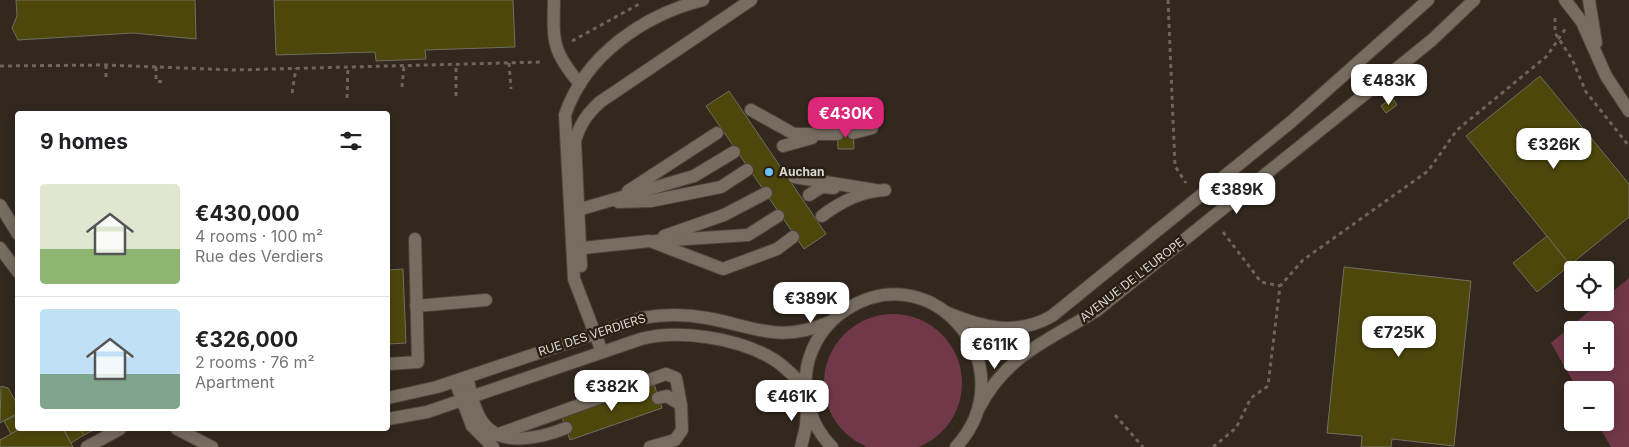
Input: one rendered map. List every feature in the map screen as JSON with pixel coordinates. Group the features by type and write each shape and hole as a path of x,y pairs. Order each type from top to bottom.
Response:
{"street":[{"path":"554,0 554,45 557,53 580,84"},
{"path":"602,352 581,303 565,115 570,99 580,84 608,52 634,29 657,16 703,0"},
{"path":"573,211 575,141 579,127 587,114 600,102 751,0"},
{"name":"AVENUE DE L'EUROPE","path":"948,314 973,324 990,328 1018,328 1043,322 1291,122 1428,0"},
{"name":"AVENUE DE L'EUROPE","path":"956,447 965,441 989,388 1016,359 1036,344 1096,311 1428,43 1474,0"},
{"path":"1564,0 1578,15 1614,90 1629,111"},
{"path":"1589,0 1599,60"},
{"path":"751,110 794,134"},
{"path":"853,134 872,128"},
{"path":"768,131 794,134 838,134"},
{"path":"618,198 717,133"},
{"path":"784,146 822,135"},
{"path":"573,211 694,176 734,152"},
{"path":"600,203 650,201 721,187 747,170"},
{"path":"794,177 880,190"},
{"path":"809,195 822,187 880,190"},
{"path":"822,216 837,204 880,190"},
{"path":"650,242 724,215 766,193"},
{"path":"0,205 15,229"},
{"path":"575,249 748,235 778,216"},
{"path":"650,242 723,270 777,249 793,237"},
{"path":"390,364 418,362 416,240"},
{"path":"0,248 15,268"},
{"path":"801,447 806,426 807,401 805,387 809,359 814,346 830,322 853,305 880,296 908,296 922,300 948,314 968,335 980,363 982,378 979,408"},
{"path":"416,306 486,300"},
{"name":"RUE DES VERDIERS","path":"390,397 461,379 594,333 642,318 665,314 708,318 775,334 806,331 830,322"},
{"name":"RUE DES VERDIERS","path":"390,419 428,412 653,336 678,334 709,338 744,347 772,358 805,387"},
{"path":"495,441 666,374 676,378 681,405 682,430 674,440 650,447"},
{"path":"461,379 472,426 495,441 506,440 537,443 566,428"},
{"path":"658,398 667,396 681,405"},
{"path":"807,401 817,428 832,447"},
{"path":"88,447 116,431"},
{"path":"181,431 212,447"}],"path":[{"path":"0,66 106,65 234,70 544,62 579,36 646,0"},
{"path":"1168,0 1175,166 1197,198"},
{"path":"1213,447 1236,428 1251,398 1268,386 1280,286 1303,260 1428,171 1457,130 1547,56 1567,26 1578,15"},
{"path":"509,62 511,88"},
{"path":"456,64 456,96"},
{"path":"106,65 106,80"},
{"path":"402,87 404,65"},
{"path":"347,98 348,66"},
{"path":"156,67 156,81 163,82"},
{"path":"292,94 296,68"},
{"path":"1212,218 1261,282 1280,286"},
{"path":"1115,415 1143,447"}],"shaded area":[{"path":"1629,278 1629,447 1611,447 1602,431 1614,431 1614,381 1573,381 1567,371 1614,371 1614,321 1577,321 1589,311 1614,311 1614,290"},
{"path":"880,315 906,315 919,319 931,326 942,334 950,345 957,357 961,370 961,396 957,409 942,432 916,448 867,447 844,432 829,409 825,396 825,370 829,357 836,345 844,334 855,326 867,319"},
{"path":"1564,332 1564,366 1551,343"}],"building":[{"path":"16,0 195,0 196,39 133,33 18,40 12,28 17,16"},
{"path":"274,0 513,0 515,47 425,50 426,59 376,61 375,52 276,55"},
{"path":"1540,76 1629,184 1629,217 1575,261 1567,261 1466,136"},
{"path":"729,91 826,234 804,249 706,106"},
{"path":"1392,98 1397,105 1386,113 1381,106"},
{"path":"840,115 849,115 850,133 841,133"},
{"path":"849,125 853,125 854,149 838,149 837,126 841,126 841,133 850,133"},
{"path":"1547,236 1567,261 1564,261 1564,270 1537,292 1513,263"},
{"path":"1344,267 1471,281 1454,446 1392,439 1391,447 1361,447 1362,436 1327,433"},
{"path":"403,269 406,343 390,344 390,270"},
{"path":"654,384 662,408 570,440 562,417"},
{"path":"1,386 8,388 15,401 15,415 0,423"},
{"path":"15,416 16,431 11,434 4,421"},
{"path":"16,431 64,431 73,447 0,447 0,440"},
{"path":"65,431 81,431 84,435 71,443"},
{"path":"81,431 92,431 84,435"}],"place":[{"name":"Auchan","path":"769,172"}]}
